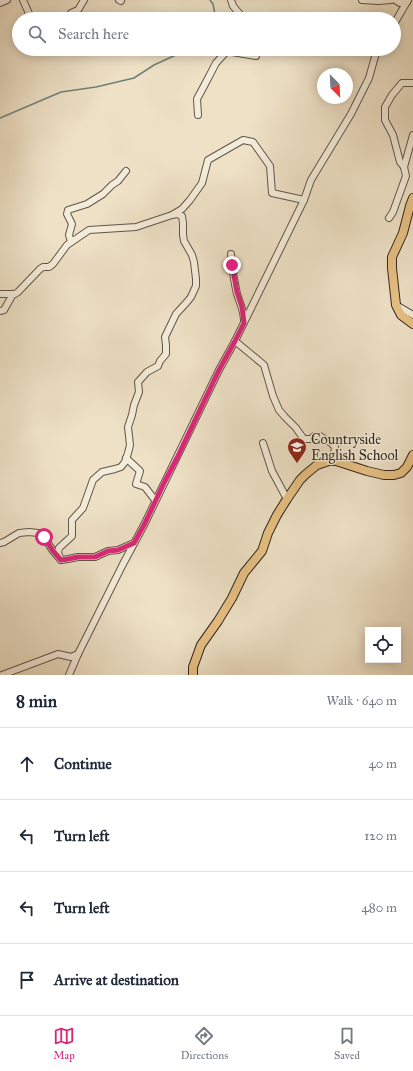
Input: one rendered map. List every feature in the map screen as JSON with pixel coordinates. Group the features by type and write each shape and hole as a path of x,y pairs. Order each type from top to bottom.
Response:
{"main road":[{"path":"413,198 403,233 392,257 396,305 401,315 413,324"},
{"path":"193,675 193,667 200,644 218,621 232,598 244,573 262,551 268,533 277,515 300,480 306,474 317,466 333,460 384,476 394,475 401,473 407,467 413,455"}],"street":[{"path":"0,3 8,0"},
{"path":"22,0 28,12"},
{"path":"73,12 78,10 84,0"},
{"path":"231,0 233,6 238,12"},
{"path":"362,0 391,0"},
{"path":"395,0 400,3 408,1"},
{"path":"401,12 408,1"},
{"path":"198,115 197,99 216,63 222,56"},
{"path":"69,675 122,564 144,525 219,370 244,323 304,200 311,180 351,114 370,78 375,56"},
{"path":"389,218 393,212 406,176 404,167 400,162 393,135 385,120 386,107 392,95 402,83 413,83"},
{"path":"404,167 413,135"},
{"path":"172,215 182,209 202,183 208,160 243,140 253,142 270,166 272,193 304,200"},
{"path":"71,242 70,235 72,224 67,214 68,210 87,204 103,194 118,181 126,171"},
{"path":"0,294 13,294 18,292 40,269 43,267 49,267 53,264 67,245 89,230 136,227 172,215 177,214 182,216 184,241 192,255 194,262 196,286 191,297 176,314 165,337 166,354 158,366 147,372 138,382 139,392 128,427 130,445 126,458 121,467 102,472 93,480 83,508 72,520 72,536 59,548 58,553 61,560"},
{"path":"231,254 234,280 242,307 244,323"},
{"path":"0,311 4,310 13,294"},
{"path":"396,305 413,315"},
{"path":"235,341 264,364 273,396 279,410 296,428 302,438 311,439 314,436 320,436 331,443 335,447 333,460"},
{"path":"263,443 272,472 287,499"},
{"path":"126,458 140,471 136,484 145,487 155,500"},
{"path":"0,543 19,533 38,533 44,537 61,560"},
{"path":"61,560 78,557 95,557 108,551 118,550 134,543"},
{"path":"2,675 58,654 70,657 78,654"}],"waterway":[{"path":"210,0 213,4 215,12"},
{"path":"0,118 61,92 96,87 134,78 154,65 174,56"}],"place":[{"name":"Countryside English School","path":"297,464"}],"route":[{"path":"44,537 61,560 78,557 95,557 108,551 118,550 134,543 219,370 244,323 244,316 238,297 232,265"}]}
